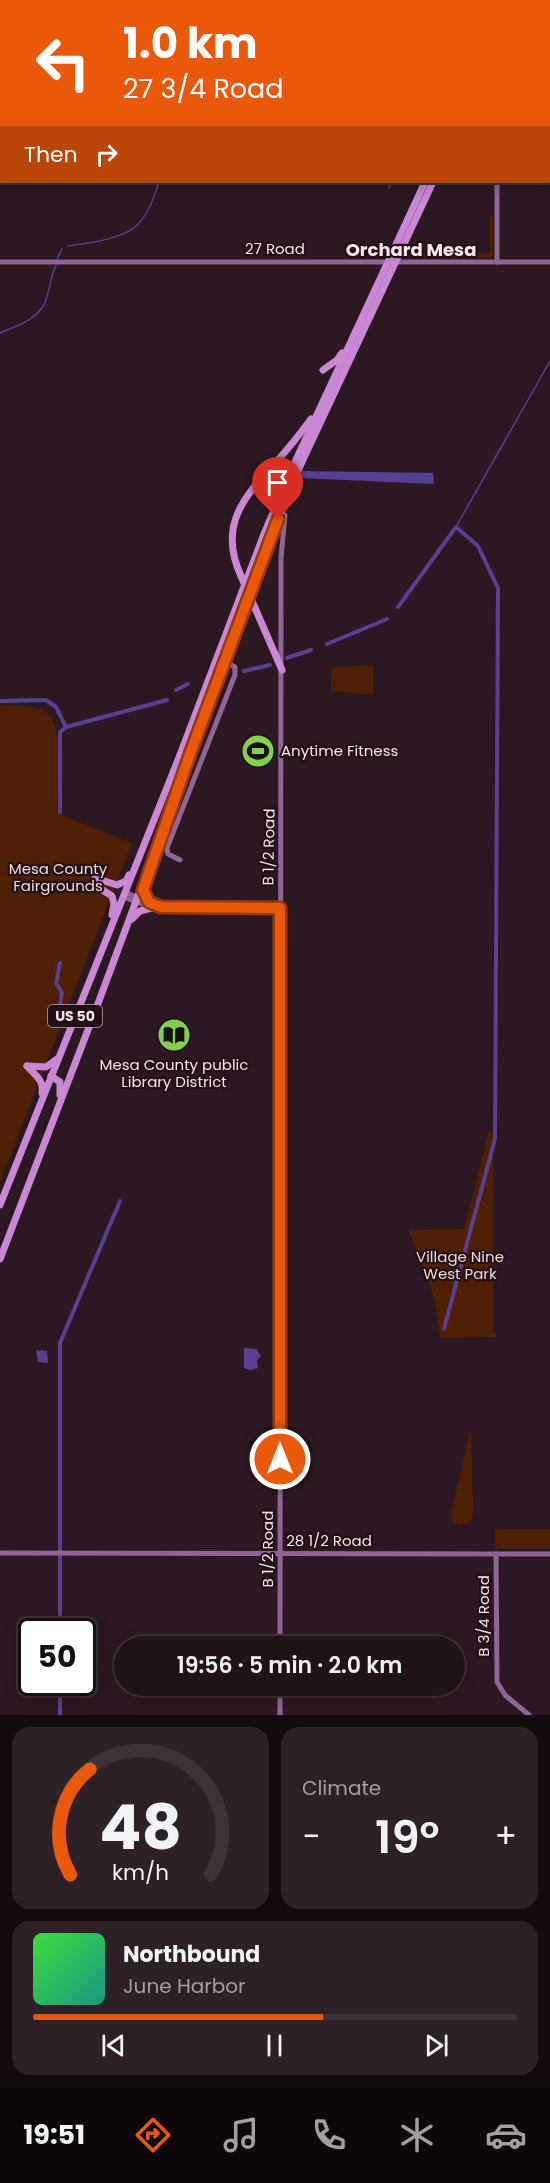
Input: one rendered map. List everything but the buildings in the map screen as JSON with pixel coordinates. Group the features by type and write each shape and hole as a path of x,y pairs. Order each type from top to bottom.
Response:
{"highway":[{"name":"US 50","path":"0,1259 163,828 216,681 222,659 222,646 264,534 316,416 340,373 392,262 425,183"},
{"name":"US 50","path":"0,1205 156,815 301,464 332,398 347,350 432,183"},
{"path":"323,370 341,355 358,325"},
{"path":"282,670 236,566 232,541 234,522 239,509 261,477 313,416 316,416"},
{"path":"285,515 301,464"},
{"path":"94,968 114,904 112,896 94,881 114,885 126,881 156,815"},
{"path":"158,907 147,900 143,890 160,845 163,828"},
{"path":"125,896 129,908 128,923"},
{"path":"128,923 138,912 158,907"},
{"path":"40,1104 42,1084 27,1066 46,1067 58,1058"},
{"path":"51,1076 59,1080 61,1084 55,1115"}],"street":[{"path":"497,183 497,262"},
{"name":"27 Road","path":"0,262 550,262"},
{"name":"B 1/2 Road","path":"280,1636 281,558 285,515"},
{"path":"180,860 168,854 167,848 236,668 220,660"},
{"path":"125,896 158,907 280,908"},
{"name":"28 1/2 Road","path":"0,1553 550,1554"},
{"name":"B 3/4 Road","path":"496,1554 496,1678 505,1695 529,1715"},
{"path":"280,1696 280,1715"}],"green space":[{"path":"490,217 493,217 493,256 490,256 491,258 469,257 469,254 490,253"},
{"path":"417,252 445,254 445,257 446,254 460,255 456,258 404,257 407,253 410,255"},
{"path":"373,665 373,695 331,691 332,667"},
{"name":"Mesa County Fairgrounds","path":"0,705 39,709 50,716 57,734 58,746 57,808 64,816 132,843 0,1182"},
{"name":"Village Nine West Park","path":"489,1131 493,1132 494,1334 496,1337 440,1338 435,1300 409,1230 464,1229"},
{"path":"471,1427 473,1512 472,1519 467,1524 458,1525 452,1520 451,1514"},
{"path":"495,1529 550,1529 550,1548 495,1548"}],"shaded area":[{"path":"302,471 433,473 434,484 300,478"},
{"path":"244,1348 257,1349 261,1356 257,1360 258,1368 250,1370 244,1368"},
{"path":"36,1350 47,1351 48,1363 38,1362"}],"waterway":[{"path":"67,246 112,238 135,227 147,212 159,183"},
{"path":"389,188 391,183"},
{"path":"57,259 62,249"},
{"path":"0,333 22,324 40,311 47,297 56,265"},
{"path":"456,527 550,361"},
{"path":"398,607 456,527 478,546 498,588 495,1139 444,1329"},
{"path":"327,644 387,619"},
{"path":"287,658 311,650"},
{"path":"244,671 270,665"},
{"path":"176,690 188,684"},
{"path":"0,701 46,700 56,707 66,727"},
{"path":"60,812 60,732 66,727 167,700"},
{"path":"60,963 56,983 62,993 60,1005"},
{"path":"60,1618 60,1343 120,1201"},
{"path":"60,1696 60,1715"}],"place":[{"name":"Anytime Fitness","path":"258,751"},
{"name":"Mesa County public Library District","path":"174,1035"}],"district":[{"name":"Orchard Mesa","path":"411,250"}],"route":[{"path":"278,519 163,828 160,845 143,890 149,902 161,907 280,908 280,1459"}]}
